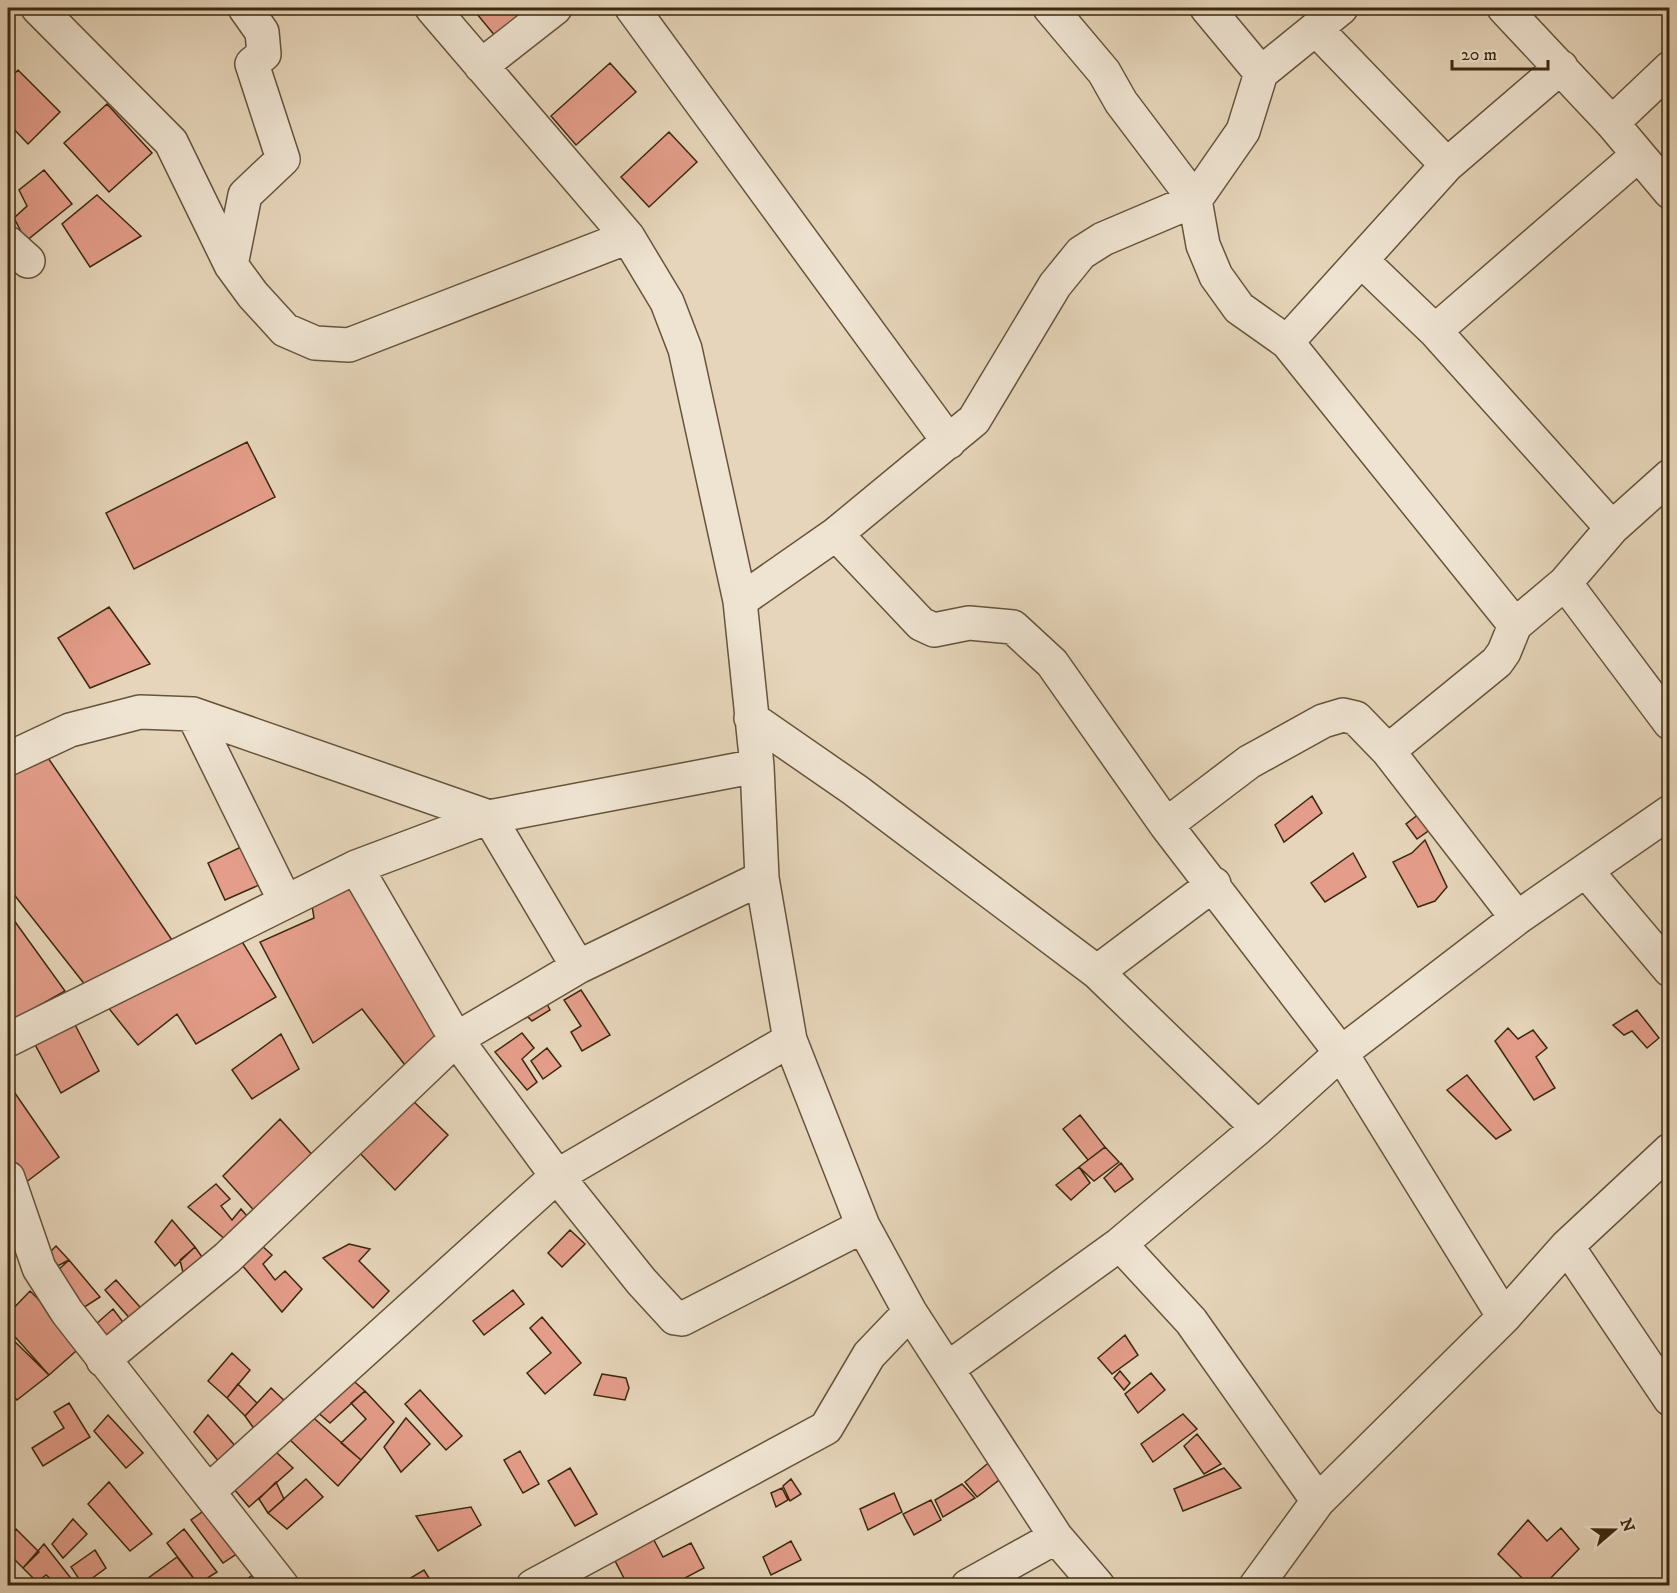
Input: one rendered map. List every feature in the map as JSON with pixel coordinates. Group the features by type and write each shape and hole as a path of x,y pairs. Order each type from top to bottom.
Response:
{"street":[{"path":"38,8 171,142 231,265 253,295 285,330 315,343 349,345 628,237"},
{"path":"231,265 244,195 283,159 252,64 264,54 262,32 245,8"},
{"path":"432,8 628,237 668,302 685,349 740,601 757,766 762,878 790,1040 863,1226 910,1312 1056,1537 1098,1586"},
{"path":"481,66 555,8"},
{"path":"632,8 949,442"},
{"path":"1050,8 1104,72 1121,102 1195,200 1203,245 1216,276 1239,308 1287,342 1515,625"},
{"path":"1207,8 1261,73"},
{"path":"740,601 836,534 974,420 1055,285 1081,253 1102,240 1195,200 1243,130 1261,73 1317,30 1341,8"},
{"path":"1504,8 1561,67 1669,189"},
{"path":"1317,30 1447,165"},
{"path":"1287,342 1447,165 1561,67"},
{"path":"1612,123 1670,68"},
{"path":"1435,331 1638,155"},
{"path":"1361,260 1435,331 1612,528"},
{"path":"1388,751 1497,662 1504,652 1515,625 1565,583 1612,528 1670,476"},
{"path":"836,534 921,624 934,630 969,623 1013,627 1052,663 1166,825 1214,884 1341,1053 1504,1317"},
{"path":"1565,583 1670,723"},
{"path":"8,759 70,730 140,712 193,714 489,817 578,967"},
{"path":"193,714 285,901"},
{"path":"1166,825 1249,762 1323,721 1342,715 1356,718 1388,751 1517,918"},
{"path":"751,718 855,790 1097,972 1258,1128"},
{"path":"8,1040 356,867 489,817 757,766"},
{"path":"947,1370 1120,1244 1258,1128 1341,1053 1517,918 1667,820"},
{"path":"356,867 456,1039 557,1176 641,1281 669,1312 682,1319 863,1226"},
{"path":"1587,872 1670,970"},
{"path":"103,1360 227,1258 456,1039 578,967 762,878"},
{"path":"1097,972 1214,884"},
{"path":"210,1491 557,1176 790,1040"},
{"path":"1256,1586 1318,1501 1504,1317 1567,1246 1670,1150"},
{"path":"8,1178 39,1268 67,1312 103,1360 210,1491 282,1586"},
{"path":"1120,1244 1191,1321 1318,1501"},
{"path":"1567,1246 1670,1400"},
{"path":"533,1586 826,1428 869,1355 910,1312"},
{"path":"968,1586 1056,1537"}],"building":[{"path":"472,8 531,8 496,37"},
{"path":"610,63 636,92 576,145 551,116"},
{"path":"18,70 60,112 28,144 8,123 8,80"},
{"path":"107,104 152,153 109,192 64,143"},
{"path":"669,132 697,162 649,207 621,177"},
{"path":"44,170 72,204 26,241 14,218 27,206 19,190"},
{"path":"97,195 141,236 90,267 62,224"},
{"path":"247,442 275,497 134,569 106,513"},
{"path":"109,607 150,664 90,688 58,638"},
{"path":"44,752 172,940 86,986 8,887 8,777"},
{"path":"1312,796 1322,813 1284,842 1275,825"},
{"path":"1419,814 1431,829 1417,839 1406,824"},
{"path":"1425,840 1447,887 1435,901 1418,907 1393,862 1412,853"},
{"path":"245,845 266,882 225,900 208,863"},
{"path":"1353,853 1366,877 1325,902 1311,883"},
{"path":"350,884 438,1037 408,1069 362,1009 313,1043 260,942 314,918 311,899"},
{"path":"8,912 65,991 8,1023"},
{"path":"238,935 276,997 196,1044 177,1014 138,1045 103,1001"},
{"path":"581,990 610,1035 582,1051 571,1032 581,1026 564,1000"},
{"path":"541,992 550,1010 532,1021 528,1017 518,1021"},
{"path":"1637,1010 1659,1038 1647,1048 1632,1031 1624,1035 1613,1025"},
{"path":"71,1017 99,1071 61,1093 32,1039"},
{"path":"1508,1028 1518,1039 1533,1030 1547,1048 1536,1057 1555,1088 1534,1100 1495,1041"},
{"path":"522,1033 534,1048 522,1059 537,1082 527,1090 495,1052"},
{"path":"281,1034 299,1069 252,1099 232,1070"},
{"path":"547,1048 561,1066 543,1079 531,1061"},
{"path":"1467,1075 1511,1130 1496,1139 1447,1090"},
{"path":"8,1083 59,1157 25,1183 8,1157"},
{"path":"408,1096 448,1135 395,1190 356,1149"},
{"path":"1080,1115 1105,1147 1088,1160 1063,1129"},
{"path":"280,1119 316,1159 259,1216 223,1176"},
{"path":"1105,1147 1119,1162 1094,1181 1079,1167"},
{"path":"1121,1163 1133,1179 1115,1192 1104,1178"},
{"path":"1079,1167 1090,1183 1071,1200 1056,1185"},
{"path":"216,1184 230,1199 221,1206 232,1220 241,1209 253,1223 227,1241 188,1207"},
{"path":"172,1220 195,1247 175,1266 155,1242"},
{"path":"570,1230 585,1244 562,1267 548,1253"},
{"path":"260,1244 272,1255 263,1264 275,1280 285,1271 302,1289 282,1312 241,1264"},
{"path":"349,1244 370,1249 359,1261 389,1291 373,1308 323,1258"},
{"path":"56,1246 69,1260 50,1270 43,1259"},
{"path":"195,1247 207,1264 185,1281 180,1260"},
{"path":"69,1260 100,1297 83,1308 56,1272"},
{"path":"116,1280 147,1315 133,1322 105,1290"},
{"path":"513,1290 524,1304 484,1335 473,1321"},
{"path":"30,1291 84,1344 49,1375 8,1329 8,1314"},
{"path":"113,1309 129,1330 110,1343 96,1324"},
{"path":"542,1317 581,1363 545,1394 527,1373 551,1353 530,1328"},
{"path":"8,1335 49,1375 17,1400 8,1390"},
{"path":"1125,1335 1138,1355 1112,1374 1098,1358"},
{"path":"232,1353 250,1370 227,1398 208,1381"},
{"path":"1120,1371 1130,1383 1124,1390 1114,1378"},
{"path":"1151,1373 1165,1390 1138,1413 1125,1394"},
{"path":"602,1374 626,1378 629,1388 625,1400 594,1395"},
{"path":"348,1376 365,1391 330,1423 307,1403"},
{"path":"238,1384 257,1403 245,1416 227,1398"},
{"path":"271,1388 289,1405 260,1437 245,1416"},
{"path":"420,1390 462,1436 446,1450 405,1404"},
{"path":"365,1391 394,1422 361,1460 341,1443 366,1419 351,1403"},
{"path":"69,1403 90,1437 43,1466 32,1448 64,1428 54,1412"},
{"path":"307,1412 361,1460 338,1486 287,1437"},
{"path":"1183,1414 1197,1429 1153,1462 1141,1444"},
{"path":"108,1415 143,1453 126,1468 94,1431"},
{"path":"208,1415 237,1448 220,1463 194,1432"},
{"path":"406,1418 430,1444 401,1472 384,1447"},
{"path":"1197,1434 1221,1464 1204,1474 1184,1446"},
{"path":"275,1451 293,1468 249,1507 234,1489"},
{"path":"520,1451 539,1484 523,1493 504,1460"},
{"path":"992,1460 1003,1477 977,1497 965,1482"},
{"path":"570,1468 597,1514 575,1526 548,1481"},
{"path":"1224,1468 1241,1488 1183,1511 1174,1489"},
{"path":"306,1479 323,1497 287,1529 268,1513"},
{"path":"791,1479 801,1494 790,1501 783,1486"},
{"path":"109,1482 152,1534 130,1551 88,1504"},
{"path":"276,1482 284,1499 268,1513 259,1499"},
{"path":"962,1484 975,1498 943,1517 935,1500"},
{"path":"782,1488 788,1500 776,1507 771,1493"},
{"path":"894,1493 902,1512 868,1530 860,1509"},
{"path":"931,1500 941,1520 914,1535 903,1514"},
{"path":"209,1507 241,1551 223,1563 191,1520"},
{"path":"471,1507 481,1525 438,1551 416,1516"},
{"path":"73,1519 87,1534 63,1558 52,1544"},
{"path":"1528,1520 1547,1541 1561,1528 1579,1549 1543,1586 1530,1586 1498,1554"},
{"path":"16,1529 39,1552 23,1568 8,1553 8,1539"},
{"path":"184,1529 217,1572 198,1584 167,1543"},
{"path":"649,1531 663,1557 691,1543 704,1568 670,1586 628,1586 610,1551"},
{"path":"791,1541 801,1560 771,1575 763,1557"},
{"path":"44,1544 77,1586 55,1586 57,1584 46,1575 37,1582 23,1568"},
{"path":"95,1550 106,1568 83,1585 71,1567"},
{"path":"177,1557 198,1584 153,1586 147,1579"},
{"path":"424,1570 434,1586 397,1586"},
{"path":"256,1572 268,1586 239,1586"}]}
